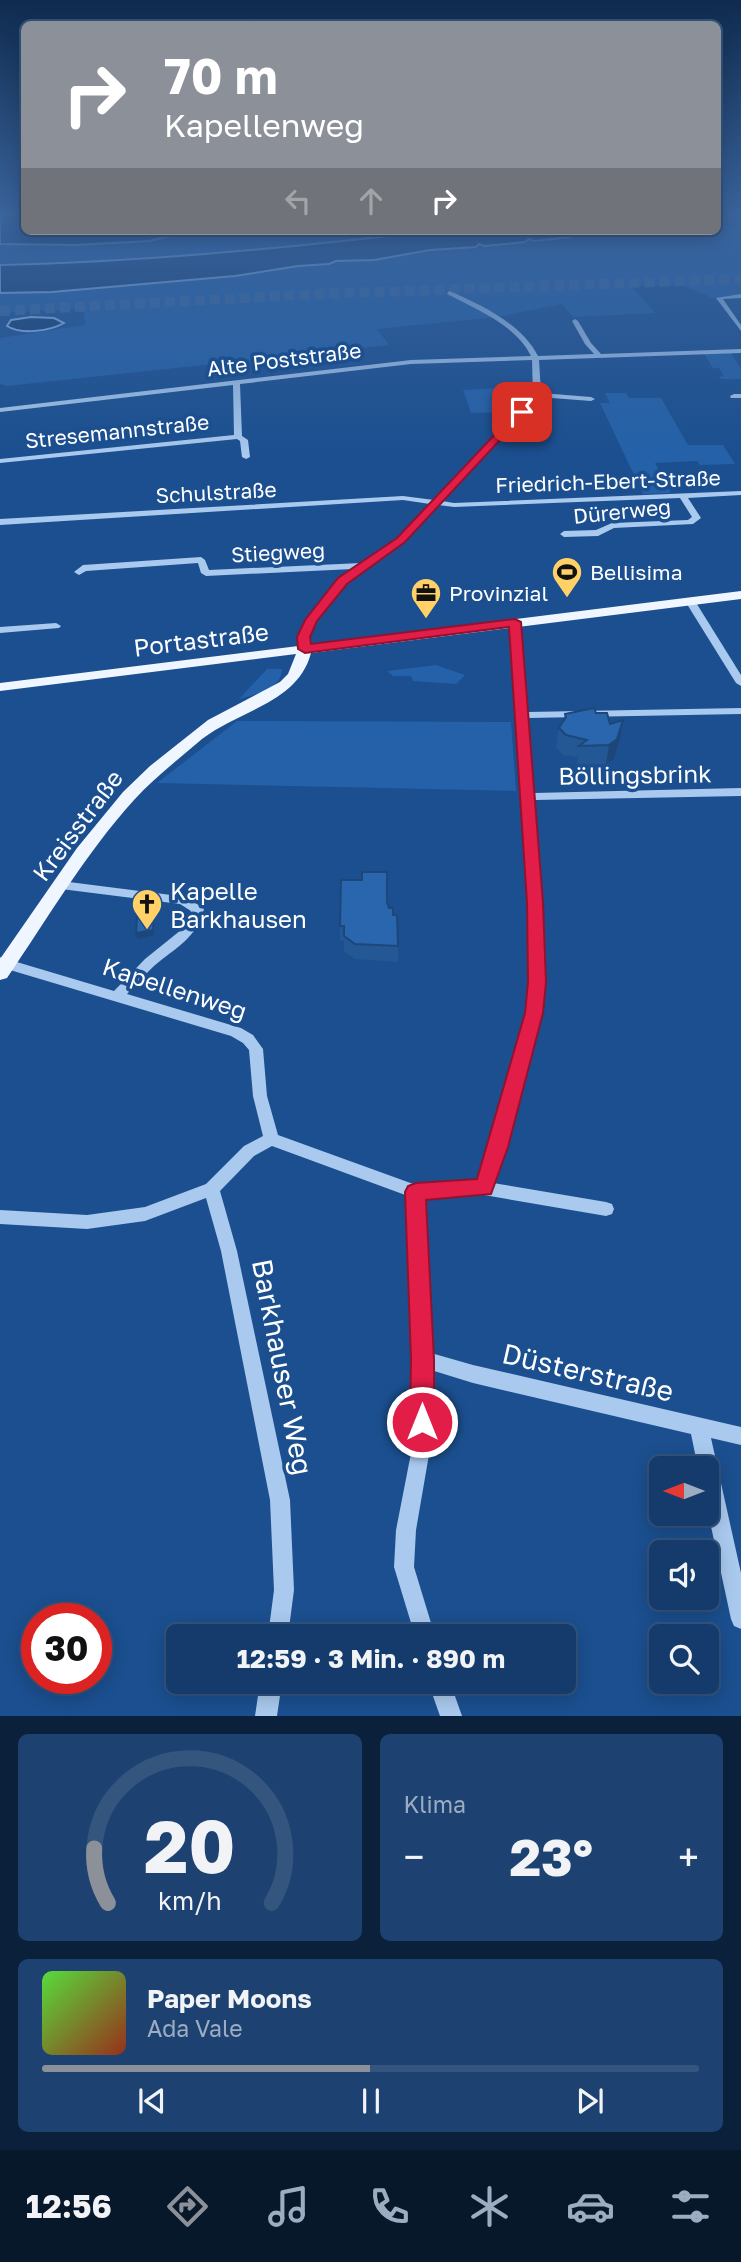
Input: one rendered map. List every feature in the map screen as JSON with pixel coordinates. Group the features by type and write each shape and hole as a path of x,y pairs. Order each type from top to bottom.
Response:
{"main road":[{"name":"Portastraße","path":"0,687 741,595"},
{"name":"Kreisstraße","path":"2,966 120,803 149,773 223,717 278,691 297,675 305,649"}],"street":[{"path":"305,649 303,637 312,620 342,581 401,540 537,395 535,356 524,341 503,323 453,295"},
{"path":"741,296 719,298 741,329"},
{"path":"575,321 588,344 598,354"},
{"name":"Alte Poststraße","path":"0,410 423,361 741,351"},
{"name":"Stresemannstraße","path":"236,383 238,437"},
{"path":"537,395 592,399"},
{"name":"Stresemannstraße","path":"0,461 238,437 244,440 246,457"},
{"name":"Friedrich-Ebert-Straße","path":"434,503 741,493"},
{"name":"Dürerweg","path":"564,534 598,533 612,526 690,522 697,518 682,495"},
{"name":"Schulstraße","path":"0,522 403,498 434,503"},
{"name":"Stiegweg","path":"79,572 83,568 127,563 201,560 206,573 363,566"},
{"path":"690,601 741,683"},
{"path":"484,1188 498,1147 534,1013 537,982 524,715 515,622"},
{"path":"0,631 56,625"},
{"path":"524,715 741,710"},
{"name":"Böllingsbrink","path":"529,797 741,792"},
{"path":"61,885 183,900 198,909 196,920 172,948 150,962 118,995"},
{"name":"Kapellenweg","path":"2,966 118,995 236,1032 248,1039 256,1049 260,1096 271,1139"},
{"path":"0,1217 87,1222 145,1214 212,1189 249,1151 271,1139 416,1192 484,1188 606,1209"},
{"name":"Barkhauser Weg","path":"212,1189 244,1316 280,1500 284,1590 280,1624"},
{"path":"416,1192 422,1443 406,1530 404,1567 421,1624"},
{"name":"Düsterstraße","path":"422,1359 473,1374 741,1436"},
{"path":"699,1427 741,1619"},
{"path":"266,1716 269,1694"},
{"path":"444,1694 452,1716"}],"shaded area":[{"path":"0,295 639,295 655,313 573,317 562,304 497,317 377,329 389,345 7,386 0,384 0,338 85,325 84,309 0,313"},
{"path":"706,295 741,295 741,297 715,299"},
{"path":"54,318 64,323 36,331 7,326 11,320"},
{"path":"731,353 741,369 741,379 720,379 719,377 724,376 719,368 713,368 704,354"},
{"path":"531,386 531,394 515,412 471,413 463,390"},
{"path":"605,393 626,393 629,398 661,398 688,445 723,445 735,464 700,465 697,461 655,463 671,493 643,494 600,403 610,403"},
{"path":"436,665 465,675 456,684 413,681 411,676 393,676 387,671"},
{"path":"267,669 282,669 277,682 267,690 239,699"},
{"path":"237,721 511,722 516,791 157,783"}],"building":[{"path":"594,708 596,713 607,713 610,724 623,720 617,739 609,745 579,746 587,740 566,735 559,728 566,717 565,714"},
{"path":"362,872 387,872 387,902 389,908 393,908 393,915 397,915 398,946 355,944 344,936 344,926 340,926 341,880 362,880"},
{"path":"154,915 153,930 136,933 137,917"}],"tunnel":[{"path":"0,311 299,295"}],"place":[{"name":"Bellisima","path":"567,599"},
{"name":"Provinzial","path":"426,620"},
{"name":"Kapelle Barkhausen","path":"147,931"}],"route":[{"path":"422,1422 416,1192 484,1188 498,1147 534,1013 537,982 535,903 524,715 515,622 305,649 303,637 312,620 342,581 401,540 522,412"}]}
